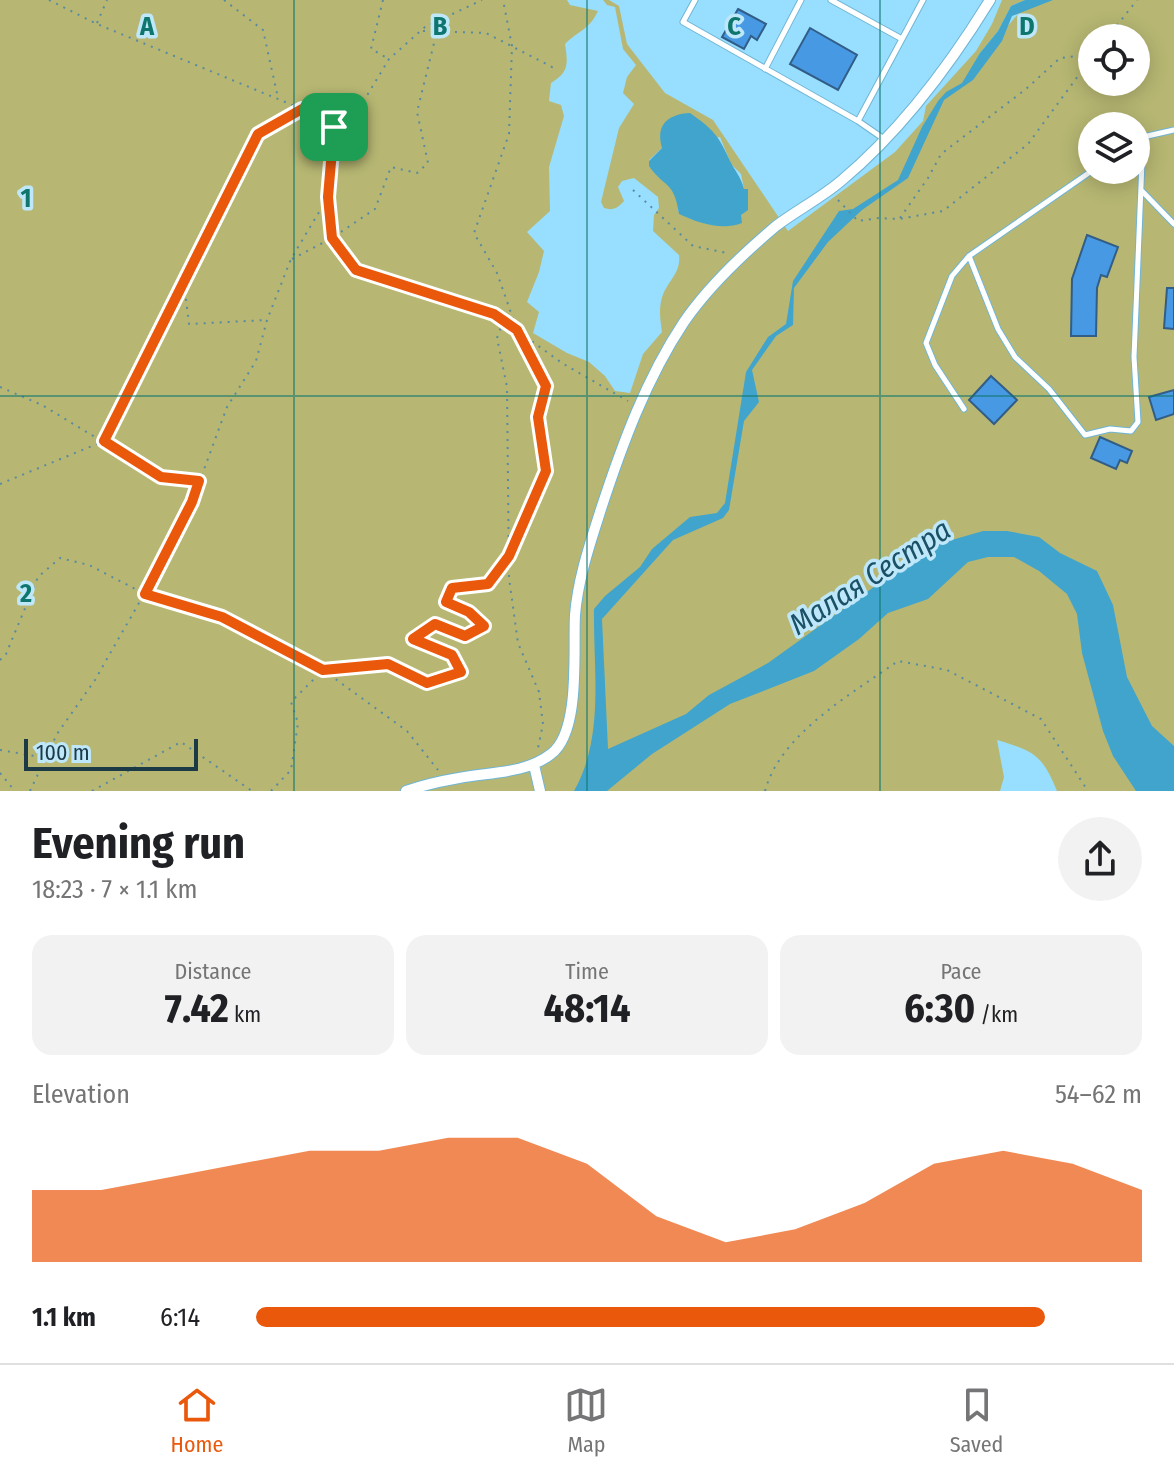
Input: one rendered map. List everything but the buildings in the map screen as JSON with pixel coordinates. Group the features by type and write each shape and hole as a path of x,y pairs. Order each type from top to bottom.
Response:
{"street":[{"path":"406,791 534,765 554,753 564,741 573,681 575,614 580,579 612,475 639,407 685,320 776,226 829,190 865,160 939,74 990,0"},
{"path":"534,765 540,791"}],"lane":[{"path":"695,0 683,22 858,121 884,139"},
{"path":"765,69 801,0"},
{"path":"831,0 902,39"},
{"path":"858,121 923,0"},
{"path":"1150,135 1174,130"},
{"path":"964,409 935,365 926,343 952,276 969,256 1078,180"},
{"path":"969,256 998,329 1015,357 1049,389 1085,435 1110,429 1131,431 1138,422 1134,357 1141,184"},
{"path":"1141,189 1174,224"}],"path":[{"path":"49,0 97,24 302,109 334,127"},
{"path":"97,24 107,0"},
{"path":"224,0 263,30 278,99"},
{"path":"383,0 371,49 389,59"},
{"path":"334,127 357,112 389,59 420,31 482,0"},
{"path":"271,791 291,770 298,723 291,702 323,670 388,664 427,683 461,672 452,655 413,639 435,624 465,636 484,626 469,612 446,602 452,588 488,584 509,556 546,471 538,417 546,386 517,330 497,273 474,233 509,134 512,46 503,0"},
{"path":"1118,24 1137,0"},
{"path":"420,31 486,33 556,69"},
{"path":"291,259 332,238 375,209 391,167 417,173 428,163 417,112 437,31"},
{"path":"899,219 941,154 1026,89 1060,58 1078,57"},
{"path":"829,190 858,221 899,219 943,211 1028,144 1078,75"},
{"path":"0,484 104,441 258,134 302,109"},
{"path":"334,127 328,197 332,238 356,270 494,314 562,363 639,407"},
{"path":"633,190 693,246 743,257"},
{"path":"30,791 57,734 95,680 145,594 192,502 227,407 256,361 267,320 291,259 328,197"},
{"path":"184,281 189,324 267,320"},
{"path":"503,321 497,338 507,387 509,556 518,643 539,692 543,724 534,765"},
{"path":"0,387 42,405 161,477 199,481"},
{"path":"0,660 6,654 38,577 60,558 89,565 145,594 222,617 323,670 407,731 446,781"},
{"path":"765,791 769,779 795,738 898,661 947,670 1041,719 1088,791"},
{"path":"92,791 181,742 252,791"},
{"path":"0,750 46,758"},
{"path":"0,773 15,791"}],"shaded area":[{"path":"0,0 567,0 570,5 598,11 587,26 565,44 566,67 551,83 549,101 561,105 564,116 549,167 550,211 527,232 544,251 527,302 539,312 533,333 589,362 605,376 615,391 630,393 643,354 662,332 661,302 677,270 679,255 653,231 654,215 659,208 658,197 634,178 622,181 618,187 624,201 617,207 604,208 601,202 619,128 634,104 623,93 627,77 636,65 623,49 615,7 603,0 619,6 627,44 665,93 713,120 788,231 895,152 923,121 926,106 976,51 1002,0 1025,0 1011,6 975,64 1030,0 1174,0 1174,791 1057,791 1035,756 997,740 1004,777 1000,791 0,791","holes":["720,137 731,164 741,174 744,189 748,189 748,206 741,215 712,225 678,211 672,189 649,160 662,148"]}],"water":[{"path":"1025,0 1053,0 1012,16 1002,41 973,80 944,100 908,178 862,210 828,242 794,288 793,325 776,336 752,370 759,402 744,421 729,510 723,518 673,540 602,619 608,749 686,714 709,695 768,663 931,546 983,531 1007,531 1039,537 1060,553 1097,571 1113,605 1127,677 1152,726 1174,746 1174,791 1136,791 1113,756 1082,653 1077,614 1067,594 1039,571 1014,557 988,557 968,562 928,599 888,613 859,639 814,671 730,704 652,754 607,791 574,791 584,770 594,725 594,609 640,567 652,549 690,517 717,513 725,503 746,372 768,337 786,324 793,281 839,211 853,209 898,180 922,127 938,101 962,83 998,31 1011,6"},
{"path":"690,113 714,134 744,189 748,189 748,210 741,215 742,223 710,225 679,214 672,190 649,166 649,161 662,148 662,127 670,118"}],"route":[{"path":"302,109 334,127 328,197 332,238 356,270 494,314 517,330 546,386 538,417 546,471 509,556 488,584 452,588 446,602 469,612 484,626 465,636 435,624 413,639 452,655 461,672 427,683 388,664 323,670 222,617 145,594 192,502 199,481 161,477 104,441 258,134 302,109"}],"water label":[{"name":"Малая Сестра","path":"870,577"}]}
